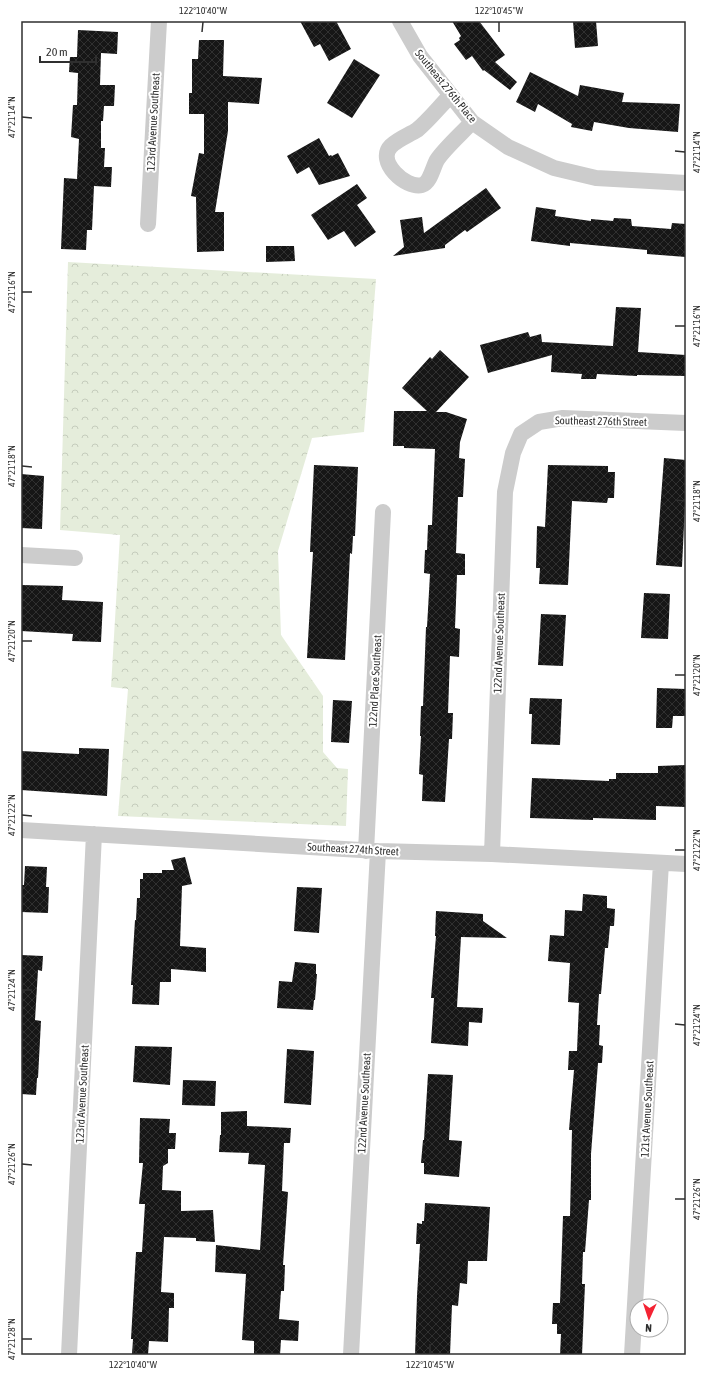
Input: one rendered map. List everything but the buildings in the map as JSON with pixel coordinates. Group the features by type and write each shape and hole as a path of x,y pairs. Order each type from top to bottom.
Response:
{"street":[{"name":"123rd Avenue Southeast","path":"148,224 159,21"},
{"name":"Southeast 276th Place","path":"400,21 420,56 472,122 508,147 554,168 596,178 686,183"},
{"path":"451,95 417,129 390,146 387,154 387,160 390,166 405,182 414,185 422,185 426,182 438,158 472,122"},
{"name":"Southeast 276th Street","path":"521,434 538,422 563,418 686,423"},
{"name":"122nd Avenue Southeast","path":"492,854 505,492 512,453 521,434"},
{"name":"122nd Place Southeast","path":"372,851 383,512"},
{"path":"21,555 75,558"},
{"name":"Southeast 274th Street","path":"21,830 372,851 492,854 686,864"},
{"name":"123rd Avenue Southeast","path":"69,1355 94,834"},
{"name":"122nd Avenue Southeast","path":"350,1355 372,851"},
{"name":"121st Avenue Southeast","path":"632,1355 661,863"}],"green space":[{"path":"68,262 376,279 364,432 312,438 278,551 281,635 323,696 323,752 337,768 348,769 346,826 118,816 128,689 111,687 120,535 60,530"}]}
